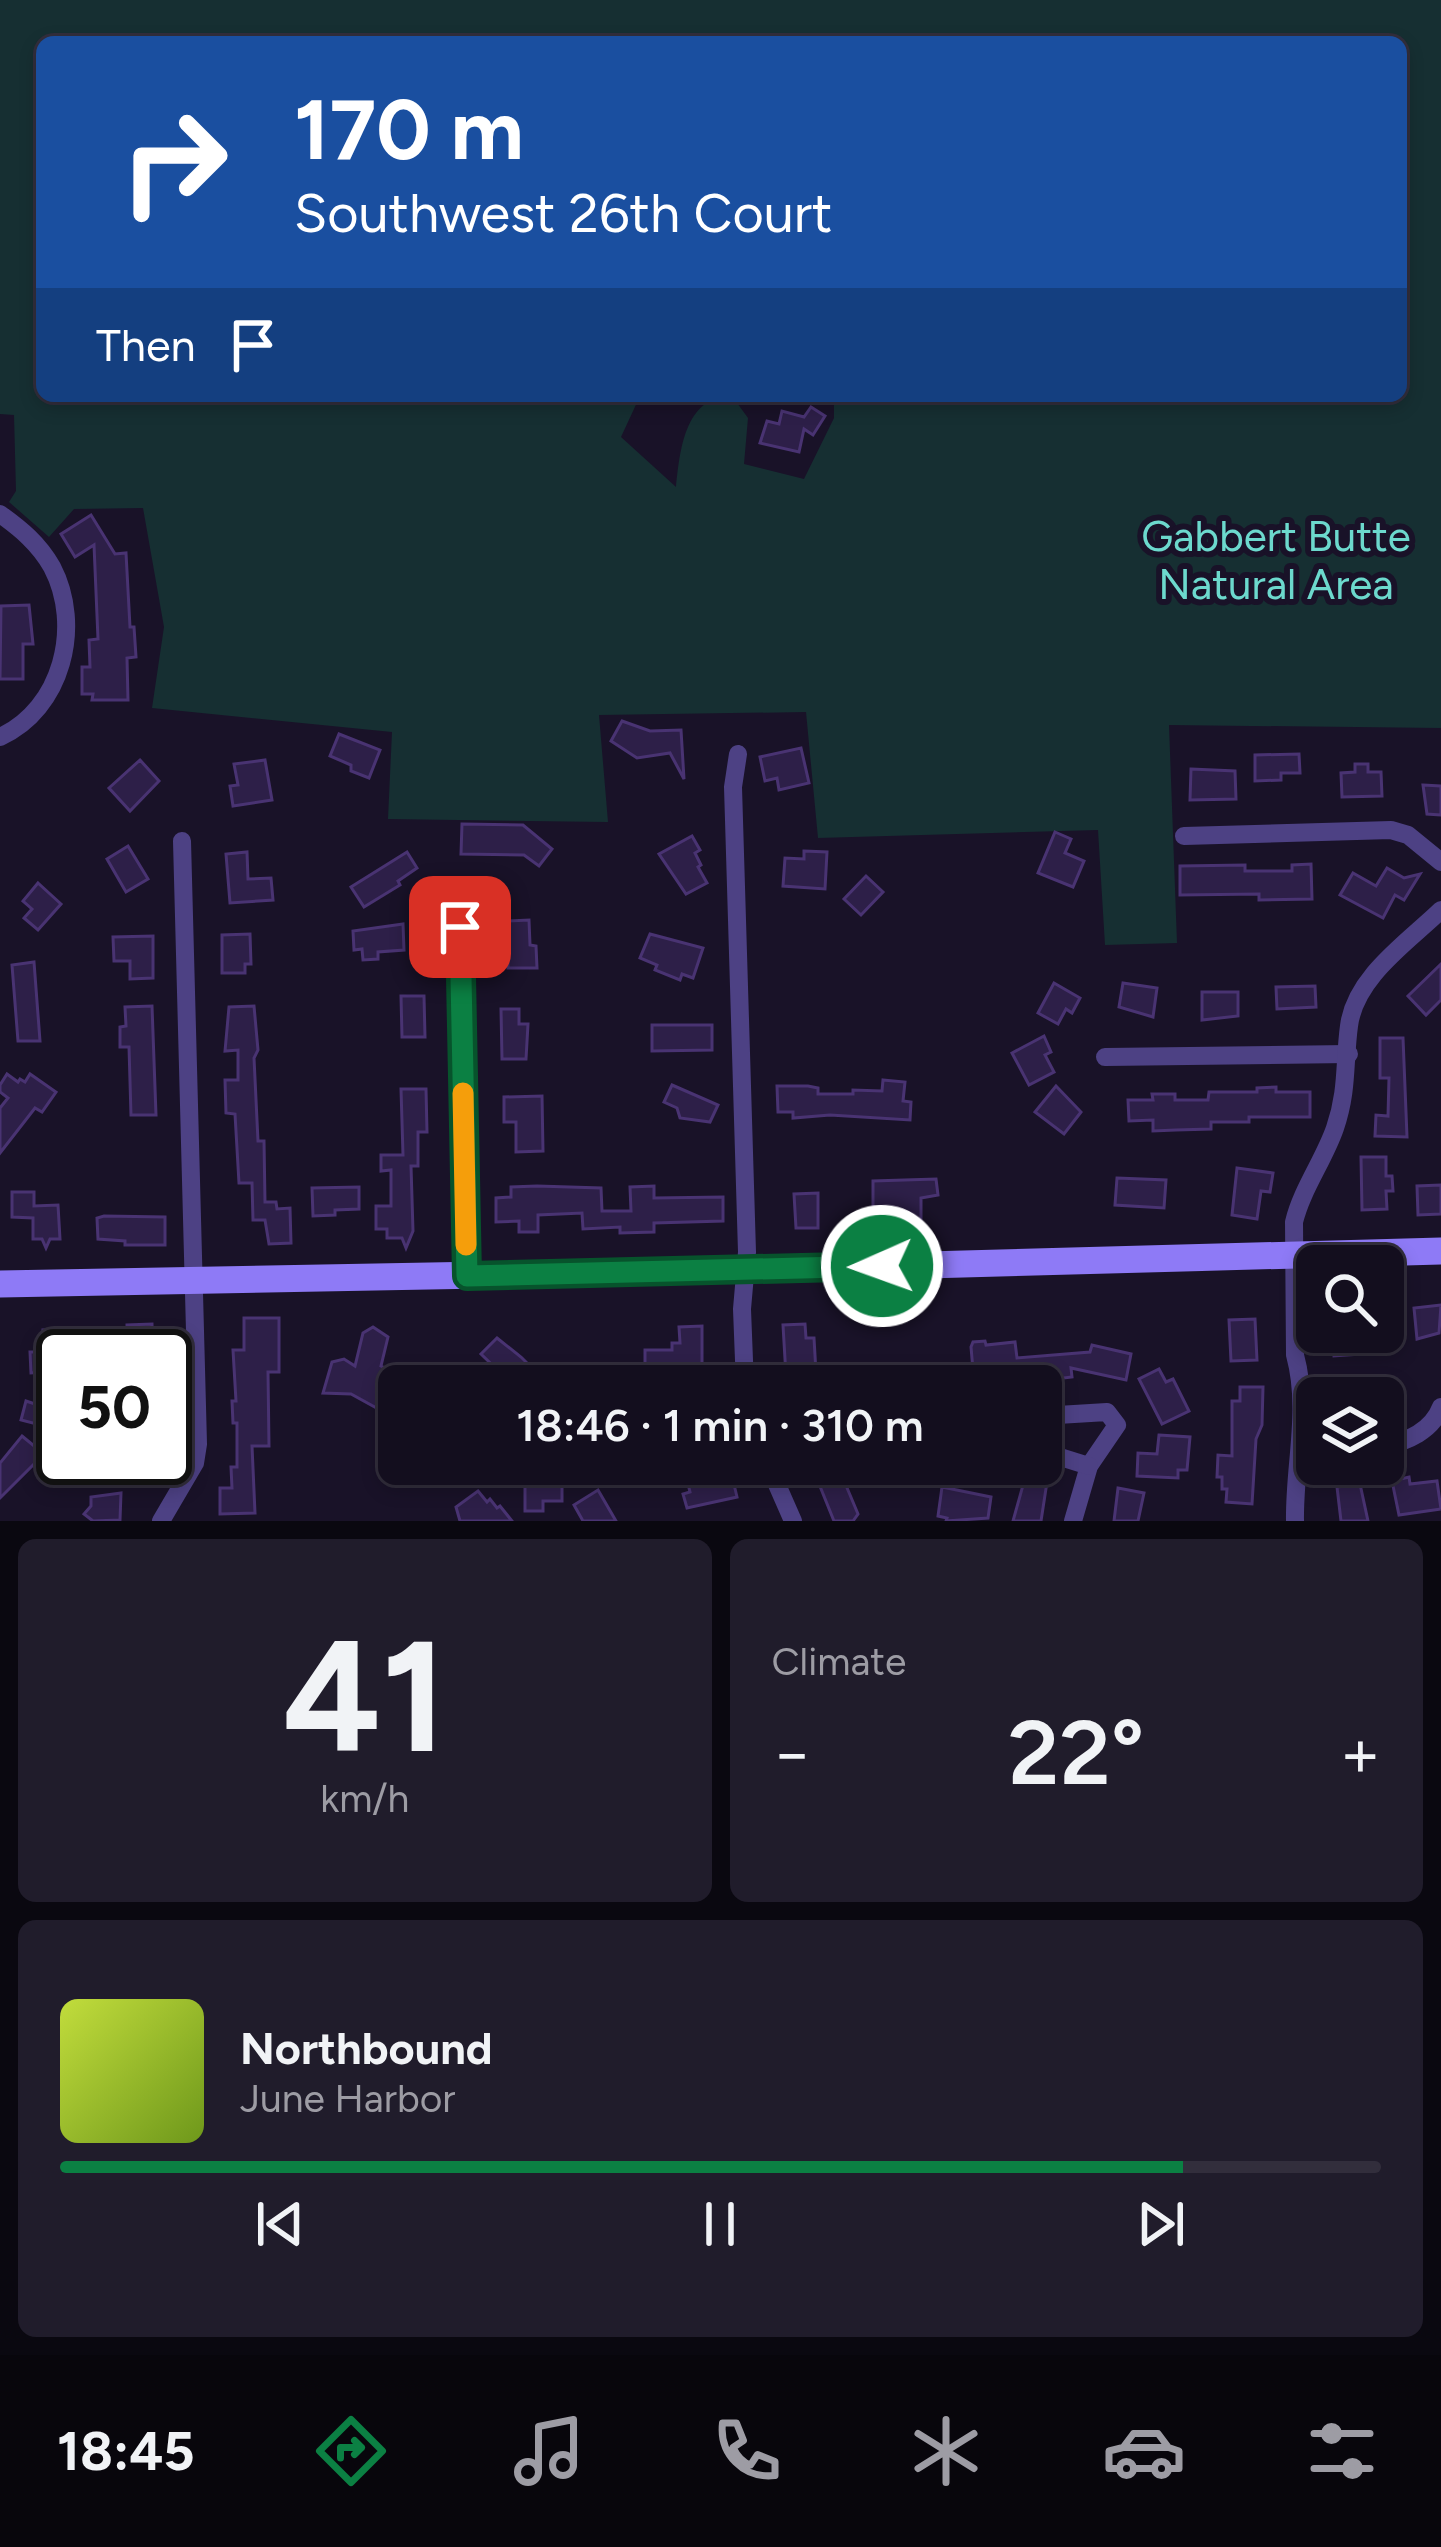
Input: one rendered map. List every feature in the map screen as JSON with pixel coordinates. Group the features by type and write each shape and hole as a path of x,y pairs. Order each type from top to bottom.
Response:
{"main road":[{"path":"0,1284 1441,1251"}],"street":[{"path":"0,514 23,530 52,567 66,625 62,661 41,705 30,719 0,737"},
{"path":"738,754 733,787 747,1252 745,1365"},
{"path":"1184,836 1391,830 1408,835 1441,862"},
{"path":"161,1521 195,1463 199,1444 182,842"},
{"path":"1300,1377 1295,1355 1298,1205 1347,1090 1348,1026 1371,977 1441,910"},
{"path":"460,927 467,1276"},
{"path":"1105,1057 1349,1054"},
{"path":"1404,1438 1435,1424 1441,1407"},
{"path":"1062,1413 1107,1412 1117,1424 1089,1466 1073,1521"},
{"path":"1062,1457 1089,1466"},
{"path":"778,1485 793,1521"},
{"path":"1295,1521 1302,1485"}],"green space":[{"name":"Gabbert Butte Natural Area","path":"0,0 1441,0 1441,728 1169,725 1177,943 1105,945 1098,830 818,838 806,712 599,715 608,822 388,819 392,732 152,708 164,627 143,508 74,509 49,537 9,502 16,491 14,415 0,414"}],"building":[{"path":"811,407 825,416 813,435 804,429 799,452 760,443 767,421 779,424 782,411 804,417"},
{"path":"91,515 115,554 126,553 136,657 127,658 128,700 92,700 93,694 82,694 82,667 90,667 89,640 98,639 94,545 75,557 61,534"},
{"path":"29,605 33,644 23,644 23,679 0,679 1,606"},
{"path":"622,721 650,731 681,730 684,779 670,753 637,758 611,741"},
{"path":"339,734 380,750 369,778 330,756"},
{"path":"801,748 809,783 779,790 777,778 765,781 760,757"},
{"path":"1299,754 1300,773 1255,781 1255,755"},
{"path":"140,760 159,781 130,811 109,788"},
{"path":"265,760 272,800 233,806 230,786 238,785 234,764"},
{"path":"1355,764 1368,764 1368,772 1381,772 1382,796 1342,797 1341,773 1355,772"},
{"path":"1191,769 1235,771 1236,799 1190,800"},
{"path":"1423,785 1441,786 1441,815 1427,814"},
{"path":"462,824 523,825 552,849 539,866 524,855 461,854"},
{"path":"1055,832 1071,839 1065,853 1084,861 1073,887 1038,873"},
{"path":"692,836 700,850 695,853 698,867 707,883 686,894 659,854"},
{"path":"128,846 148,879 126,892 107,859"},
{"path":"804,851 827,852 825,889 783,886 785,858 804,859"},
{"path":"247,852 248,879 271,878 273,900 230,903 226,854"},
{"path":"407,852 417,868 398,881 400,885 364,907 351,887"},
{"path":"1311,864 1312,899 1180,895 1180,866 1245,865 1245,871 1292,871 1292,865"},
{"path":"1387,868 1404,878 1420,874 1404,900 1395,895 1383,918 1340,895 1353,873 1376,886"},
{"path":"866,876 883,892 861,915 844,899"},
{"path":"38,883 61,904 38,930 24,918 32,909 23,901"},
{"path":"529,920 537,968 508,968 507,921"},
{"path":"403,924 404,950 378,952 378,959 363,960 362,949 354,950 353,931"},
{"path":"250,934 251,964 245,964 245,973 222,973 222,935"},
{"path":"650,934 703,948 693,978 682,974 680,980 640,958"},
{"path":"153,936 153,978 130,979 130,961 114,961 113,937"},
{"path":"34,962 40,1041 18,1041 12,965"},
{"path":"1441,964 1441,1000 1426,1015 1408,996"},
{"path":"1054,983 1080,998 1058,1024 1038,1013"},
{"path":"1123,983 1157,988 1153,1017 1119,1007"},
{"path":"1315,986 1316,1007 1277,1009 1276,987"},
{"path":"1202,992 1238,992 1238,1016 1202,1020"},
{"path":"401,996 424,996 425,1037 402,1037"},
{"path":"152,1006 156,1115 131,1115 129,1047 120,1047 120,1027 126,1026 125,1007"},
{"path":"254,1006 265,1202 276,1202 277,1209 290,1208 291,1243 269,1244 265,1220 253,1220 252,1183 239,1183 235,1114 226,1113 225,1080 238,1080 238,1050 225,1051 229,1007"},
{"path":"501,1009 519,1009 519,1024 528,1024 526,1059 502,1059"},
{"path":"652,1025 712,1025 712,1050 652,1051"},
{"path":"1044,1036 1051,1052 1045,1055 1054,1072 1029,1085 1012,1053"},
{"path":"1380,1038 1403,1038 1407,1137 1375,1136 1376,1115 1388,1116 1389,1078 1380,1078"},
{"path":"7,1074 25,1082 30,1074 56,1092 42,1112 35,1108 0,1153 0,1108 8,1098 0,1092 0,1085"},
{"path":"883,1080 905,1082 903,1101 911,1102 910,1120 830,1115 793,1118 793,1112 778,1112 777,1086 808,1086 818,1088 818,1094 853,1094 853,1090 882,1091"},
{"path":"672,1085 718,1105 710,1122 680,1118 677,1108 664,1102"},
{"path":"1056,1086 1081,1112 1064,1134 1035,1112"},
{"path":"1276,1087 1276,1092 1310,1092 1310,1117 1249,1117 1249,1122 1211,1122 1211,1129 1153,1131 1153,1120 1129,1121 1128,1100 1153,1100 1152,1094 1208,1100 1209,1092"},
{"path":"401,1089 426,1089 427,1132 418,1132 418,1166 411,1166 413,1231 406,1248 402,1238 387,1238 387,1229 376,1229 376,1206 391,1206 391,1170 381,1171 381,1155 403,1155"},
{"path":"542,1096 543,1151 516,1152 516,1122 504,1122 504,1097"},
{"path":"1361,1157 1386,1157 1386,1176 1392,1176 1393,1191 1386,1191 1387,1209 1362,1210"},
{"path":"1237,1168 1273,1173 1270,1192 1261,1191 1257,1219 1232,1215"},
{"path":"1117,1178 1166,1180 1164,1208 1115,1205"},
{"path":"936,1179 938,1195 921,1198 921,1221 896,1222 896,1212 873,1213 873,1181"},
{"path":"1441,1185 1441,1214 1418,1215 1417,1186"},
{"path":"654,1186 654,1198 723,1197 723,1221 654,1223 654,1232 620,1233 620,1227 583,1229 582,1213 538,1215 538,1232 519,1232 519,1221 496,1222 496,1198 511,1197 511,1187 601,1188 602,1211 631,1211 630,1187"},
{"path":"359,1187 359,1209 313,1216 312,1188"},
{"path":"12,1192 34,1192 34,1206 58,1205 60,1239 50,1239 46,1248 42,1239 33,1239 33,1218 12,1217"},
{"path":"818,1193 818,1228 796,1228 794,1194"},
{"path":"165,1217 165,1245 98,1239 97,1218"},
{"path":"1441,1305 1439,1333 1417,1339 1414,1308"},
{"path":"244,1318 279,1318 279,1372 268,1372 269,1446 252,1446 255,1513 220,1514 220,1488 232,1488 231,1467 237,1467 233,1350 244,1350"},
{"path":"1255,1319 1257,1360 1231,1361 1229,1320"},
{"path":"152,1324 152,1329 127,1329 127,1325"},
{"path":"805,1324 806,1338 814,1338 816,1365 785,1365 783,1325"},
{"path":"702,1326 702,1365 645,1365 645,1350 672,1350 672,1343 680,1343 679,1327"},
{"path":"373,1327 388,1337 378,1365 378,1409 351,1394 323,1393 332,1362 344,1359 355,1366 363,1333"},
{"path":"497,1338 529,1365 492,1365 481,1354"},
{"path":"973,1342 1015,1342 1017,1358 1090,1352 1092,1345 1131,1354 1126,1380 1071,1368 1072,1377 1062,1378 1062,1365 973,1365"},
{"path":"30,1352 36,1352 36,1373 31,1373"},
{"path":"1159,1369 1166,1382 1173,1379 1189,1411 1162,1424 1139,1379"},
{"path":"1240,1387 1263,1387 1252,1504 1226,1502 1227,1489 1222,1489 1222,1477 1217,1477 1218,1455 1232,1456 1232,1401 1240,1401"},
{"path":"26,1401 35,1404 36,1424 21,1420"},
{"path":"1159,1435 1190,1437 1187,1470 1178,1470 1178,1478 1137,1476 1138,1453 1157,1454"},
{"path":"22,1436 36,1447 36,1462 0,1498 0,1463"},
{"path":"1409,1477 1410,1484 1437,1481 1441,1509 1399,1515 1393,1485 1404,1485 1404,1478"},
{"path":"525,1485 562,1485 562,1501 543,1501 543,1511 525,1511"},
{"path":"688,1485 734,1485 737,1497 687,1508 683,1494 690,1492"},
{"path":"819,1485 846,1485 858,1514 853,1521 834,1521"},
{"path":"1023,1485 1047,1485 1041,1521 1013,1521"},
{"path":"1360,1485 1368,1521 1341,1521 1337,1487"},
{"path":"942,1487 991,1497 988,1518 946,1521 938,1516"},
{"path":"1118,1488 1144,1493 1138,1521 1114,1521"},
{"path":"598,1490 616,1521 583,1521 574,1505"},
{"path":"478,1491 512,1521 460,1521 456,1507"},
{"path":"121,1493 120,1520 93,1521 84,1514 91,1497"}],"slow traffic":[{"path":"463,1093 466,1245"}],"route":[{"path":"460,927 467,1276 882,1266"}]}
